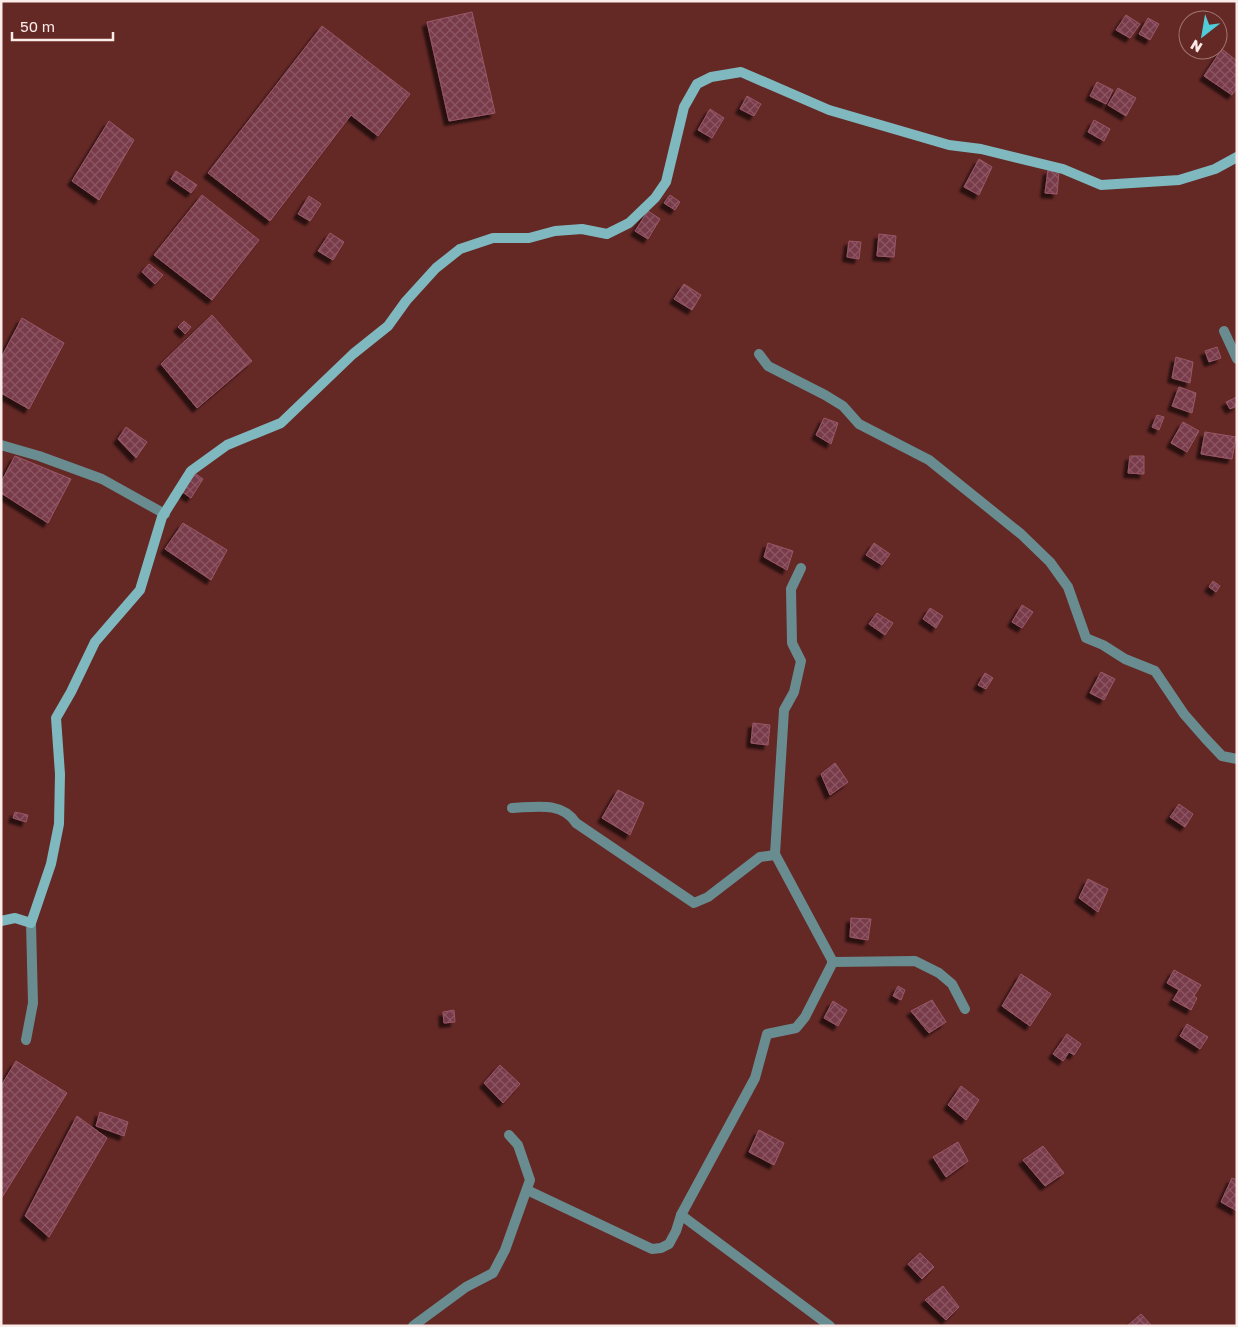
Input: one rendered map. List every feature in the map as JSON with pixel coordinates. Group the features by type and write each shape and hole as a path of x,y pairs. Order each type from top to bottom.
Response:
{"street":[{"path":"26,1040 33,1003 31,923 51,864 59,824 60,774 56,718 72,692 95,642 140,590 162,517 191,471 227,445 281,423 353,354 388,326 406,301 436,268 460,249 493,238 529,238 555,232 582,229 607,234 629,223 656,198 666,182 684,108 697,84 711,78 741,72 829,110 949,145 981,149 1063,169 1102,186 1179,180 1215,169 1237,157"},
{"path":"1224,331 1237,359"},
{"path":"759,354 768,366 843,406 859,424 929,460 1021,534 1050,562 1068,587 1086,638 1103,645 1125,659 1155,671 1184,714 1205,738 1222,756 1237,759"},
{"path":"1,445 40,456 102,479 165,514"},
{"path":"801,568 791,589 792,642 801,661 794,692 784,710 776,855 833,962"},
{"path":"512,808 554,807 563,809 576,823 694,903 708,897 760,857 776,855"},
{"path":"1,921 15,918 31,923"},
{"path":"833,962 915,961 939,973 952,984 964,1009"},
{"path":"526,1190 652,1249 661,1248 668,1244 681,1215 755,1078 767,1034 796,1028 805,1017 833,962"},
{"path":"413,1326 466,1287 493,1273 505,1250 530,1180 518,1145 509,1135"},
{"path":"681,1215 830,1326"}],"building":[{"path":"472,12 495,113 449,121 427,22"},
{"path":"1126,15 1140,24 1130,38 1116,30"},
{"path":"1148,18 1159,24 1150,40 1139,34"},
{"path":"322,26 410,94 378,136 351,115 270,221 208,173"},
{"path":"1228,54 1237,61 1237,88 1232,95 1204,76 1215,60 1228,60"},
{"path":"1097,82 1113,90 1106,104 1090,96"},
{"path":"1118,88 1136,98 1126,116 1108,105"},
{"path":"747,96 761,104 754,116 740,109"},
{"path":"710,109 724,118 712,138 698,130"},
{"path":"1094,120 1110,129 1104,141 1088,132"},
{"path":"109,121 134,140 99,200 72,181"},
{"path":"979,159 992,167 979,195 964,187"},
{"path":"1048,170 1059,172 1057,194 1045,193"},
{"path":"176,171 197,185 191,193 171,179"},
{"path":"202,195 259,240 212,300 154,255"},
{"path":"670,195 680,202 675,210 664,203"},
{"path":"309,196 321,204 310,221 298,214"},
{"path":"648,211 660,219 648,239 635,231"},
{"path":"330,233 344,242 333,260 318,251"},
{"path":"879,234 896,236 894,257 877,256"},
{"path":"849,241 861,242 859,259 847,257"},
{"path":"149,264 163,275 155,284 142,272"},
{"path":"684,284 701,295 692,310 674,299"},
{"path":"212,315 252,361 197,408 161,364"},
{"path":"22,318 64,343 29,409 1,393 1,358"},
{"path":"184,321 191,327 185,334 178,327"},
{"path":"1217,347 1221,358 1209,362 1205,351"},
{"path":"1176,357 1193,362 1190,383 1172,378"},
{"path":"1179,387 1196,393 1192,413 1172,406"},
{"path":"1237,397 1237,406 1230,409 1226,402"},
{"path":"1157,415 1164,417 1159,430 1152,427"},
{"path":"824,418 838,423 831,444 816,435"},
{"path":"1183,422 1199,431 1187,452 1171,443"},
{"path":"126,427 147,442 136,458 118,439"},
{"path":"1205,432 1236,437 1232,459 1201,454"},
{"path":"15,456 71,479 48,523 1,493 1,482"},
{"path":"1130,456 1144,456 1144,474 1128,473"},
{"path":"193,472 203,479 191,498 181,491"},
{"path":"183,523 227,550 211,580 165,549"},
{"path":"768,543 793,551 787,570 764,557"},
{"path":"874,543 890,554 882,565 866,555"},
{"path":"1213,581 1220,586 1216,592 1209,587"},
{"path":"1022,605 1033,612 1022,628 1012,622"},
{"path":"930,608 943,616 936,628 923,619"},
{"path":"877,613 893,623 885,635 869,624"},
{"path":"1101,672 1115,679 1104,700 1090,693"},
{"path":"985,673 993,678 986,689 978,685"},
{"path":"753,723 770,725 768,745 751,743"},
{"path":"835,763 848,782 830,795 821,774"},
{"path":"618,790 644,803 630,835 602,818"},
{"path":"1179,804 1193,814 1185,827 1170,817"},
{"path":"15,812 28,815 26,822 13,818"},
{"path":"1088,879 1108,889 1098,912 1079,898"},
{"path":"851,918 871,919 868,940 850,937"},
{"path":"1174,970 1201,985 1194,996 1197,998 1191,1010 1173,1000 1179,990 1167,983"},
{"path":"1021,974 1051,994 1030,1026 1002,1006"},
{"path":"898,986 905,990 901,1000 893,996"},
{"path":"932,1000 946,1022 929,1033 911,1011"},
{"path":"833,1001 847,1010 838,1026 824,1018"},
{"path":"454,1010 455,1022 444,1023 443,1012"},
{"path":"1187,1024 1208,1037 1200,1049 1180,1036"},
{"path":"1067,1034 1081,1044 1074,1055 1069,1052 1063,1061 1053,1054"},
{"path":"16,1061 67,1093 1,1199 1,1086"},
{"path":"500,1065 520,1084 503,1103 484,1083"},
{"path":"961,1086 979,1100 966,1120 948,1105"},
{"path":"100,1112 128,1122 124,1136 96,1126"},
{"path":"77,1116 107,1138 49,1237 25,1216"},
{"path":"759,1130 784,1143 774,1165 749,1152"},
{"path":"958,1142 968,1161 946,1177 933,1157"},
{"path":"1043,1146 1064,1173 1045,1186 1023,1160"},
{"path":"1232,1178 1237,1180 1237,1211 1221,1202"},
{"path":"920,1253 934,1267 922,1279 908,1264"},
{"path":"943,1286 959,1307 946,1320 925,1300"},
{"path":"1141,1314 1152,1326 1127,1326"}]}
